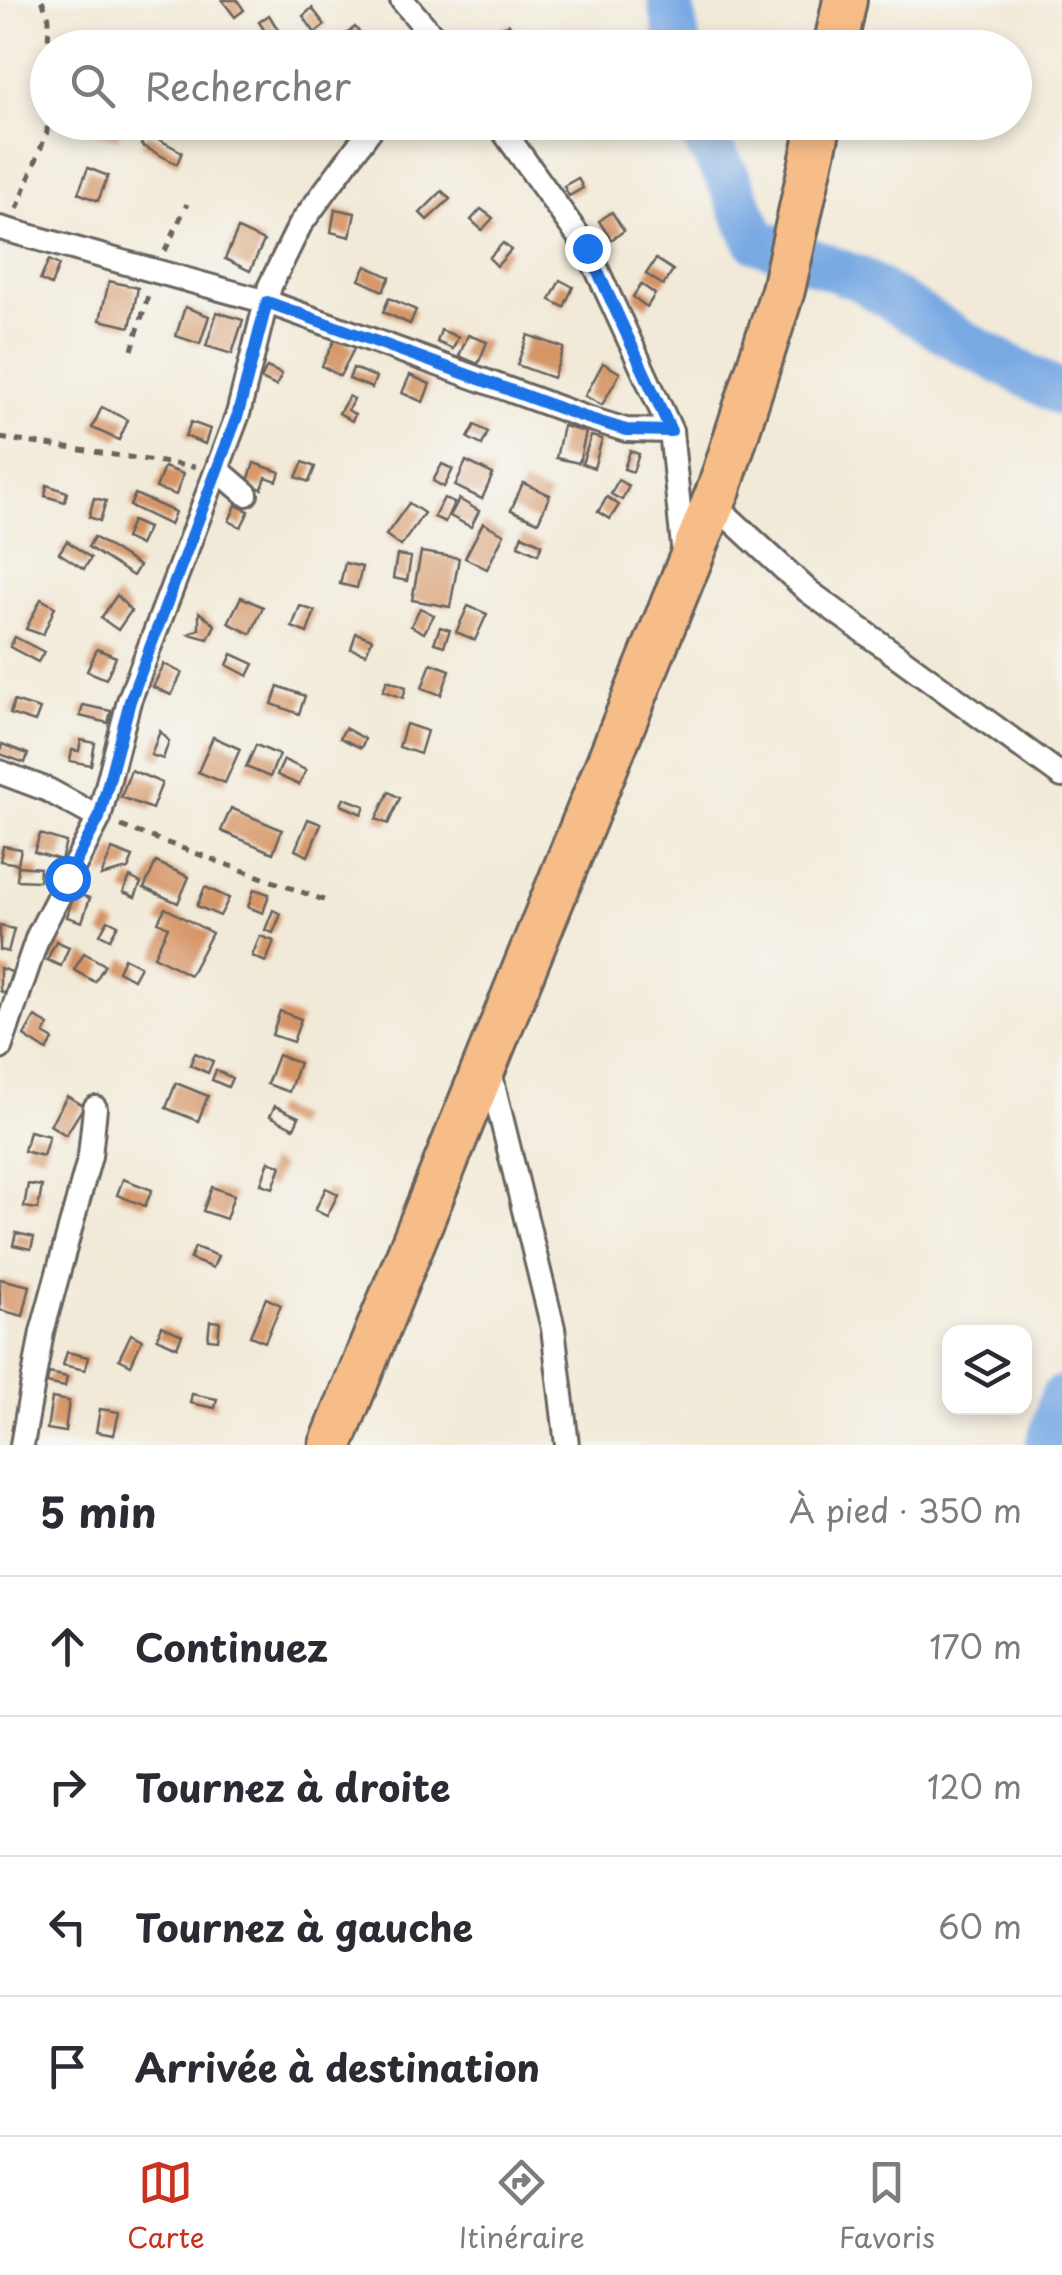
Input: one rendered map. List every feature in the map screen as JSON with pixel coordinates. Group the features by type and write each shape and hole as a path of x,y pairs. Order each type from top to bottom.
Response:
{"highway":[{"path":"839,30 845,0"},
{"path":"331,1445 713,503 784,290 817,140"}],"street":[{"path":"402,0 427,30"},
{"path":"0,1048 38,936 99,818 130,701 218,470 254,362 267,302 300,225 363,140"},
{"path":"510,140 587,248 671,431 686,574"},
{"path":"4,229 267,302 626,430 671,431"},
{"path":"218,470 246,494"},
{"path":"713,503 808,591 1062,776"},
{"path":"0,772 48,790 99,818"},
{"path":"487,1060 553,1328 567,1445"},
{"path":"22,1445 42,1332 90,1156 94,1108"}],"path":[{"path":"42,0 49,30"},
{"path":"4,229 43,140"},
{"path":"0,438 218,470"},
{"path":"99,818 329,902"}],"building":[{"path":"222,0 237,0 244,10 235,17"},
{"path":"312,8 325,25 313,30 303,16"},
{"path":"269,15 278,30 264,30 259,22"},
{"path":"144,140 160,140 182,152 177,164 141,145"},
{"path":"88,168 108,176 98,201 78,193"},
{"path":"578,178 583,188 569,196 564,186"},
{"path":"442,191 450,199 427,220 420,213"},
{"path":"335,209 355,213 350,237 331,232"},
{"path":"481,209 493,218 482,230 471,220"},
{"path":"612,212 624,231 611,240 599,221"},
{"path":"238,229 264,241 250,271 225,259"},
{"path":"503,243 511,250 497,266 489,258"},
{"path":"656,259 673,270 663,285 646,274"},
{"path":"49,260 59,265 51,285 40,280"},
{"path":"366,266 390,277 383,291 359,280"},
{"path":"560,280 573,287 564,307 550,300"},
{"path":"109,281 138,288 130,327 100,320"},
{"path":"641,284 655,294 647,307 633,297"},
{"path":"389,298 416,310 410,324 383,312"},
{"path":"185,307 209,316 200,344 176,336"},
{"path":"217,312 243,320 232,354 206,346"},
{"path":"441,330 458,337 453,349 437,342"},
{"path":"468,335 487,342 478,364 459,356"},
{"path":"528,335 564,348 553,378 517,365"},
{"path":"336,337 355,347 340,376 322,366"},
{"path":"603,363 620,373 602,405 585,396"},
{"path":"267,367 282,374 276,386 261,379"},
{"path":"353,368 376,377 372,388 349,379"},
{"path":"410,375 430,384 423,402 402,393"},
{"path":"349,396 354,399 348,410 355,415 352,421 339,413"},
{"path":"102,407 128,420 119,440 92,428"},
{"path":"191,422 210,429 205,444 185,436"},
{"path":"475,425 488,432 482,445 468,438"},
{"path":"563,426 586,432 579,463 556,458"},
{"path":"591,436 602,439 594,468 582,464"},
{"path":"630,451 639,454 633,472 624,469"},
{"path":"466,461 493,474 482,499 455,486"},
{"path":"303,462 315,467 309,482 296,477"},
{"path":"254,463 280,472 277,481 266,477 262,489 247,484"},
{"path":"442,464 453,469 444,487 433,481"},
{"path":"164,467 183,474 176,495 156,488"},
{"path":"618,480 629,486 622,500 611,494"},
{"path":"523,483 550,495 538,522 511,510"},
{"path":"47,485 67,492 65,502 45,496"},
{"path":"135,494 175,512 170,525 130,506"},
{"path":"607,497 619,505 610,519 598,512"},
{"path":"94,498 106,501 100,521 89,517"},
{"path":"444,498 454,503 445,522 434,517"},
{"path":"459,499 479,511 471,527 450,516"},
{"path":"409,503 424,513 401,546 386,535"},
{"path":"236,505 249,511 241,527 229,521"},
{"path":"132,521 148,528 140,545 125,538"},
{"path":"483,523 504,534 487,569 465,558"},
{"path":"522,535 542,544 538,554 518,545"},
{"path":"94,537 139,566 133,576 88,547"},
{"path":"67,541 91,558 84,569 59,553"},
{"path":"421,552 459,558 450,607 412,600"},
{"path":"397,555 411,557 407,581 393,578"},
{"path":"345,563 362,567 357,588 340,584"},
{"path":"117,595 131,611 118,630 101,618"},
{"path":"241,597 263,607 251,634 228,623"},
{"path":"41,599 55,607 43,635 26,629"},
{"path":"300,606 315,611 307,633 292,627"},
{"path":"468,606 487,614 475,640 456,632"},
{"path":"420,608 434,615 424,633 411,626"},
{"path":"199,612 215,625 208,639 189,634 199,629"},
{"path":"440,627 450,630 444,646 434,643"},
{"path":"356,633 372,639 366,654 351,649"},
{"path":"15,637 44,652 38,662 10,647"},
{"path":"97,649 116,657 106,679 87,671"},
{"path":"232,654 254,664 248,676 227,665"},
{"path":"431,663 450,670 441,695 422,688"},
{"path":"164,664 182,673 171,695 153,687"},
{"path":"387,680 406,687 403,698 383,691"},
{"path":"278,686 305,696 299,714 272,704"},
{"path":"14,701 40,709 35,722 10,714"},
{"path":"83,705 111,711 108,723 80,716"},
{"path":"406,724 427,731 420,754 399,747"},
{"path":"345,728 365,739 361,748 340,738"},
{"path":"160,731 169,741 163,759 151,755"},
{"path":"213,737 240,749 225,783 198,772"},
{"path":"81,740 95,743 91,765 70,761 72,750 79,751"},
{"path":"2,744 28,754 25,763 0,754"},
{"path":"256,745 279,755 270,777 246,767"},
{"path":"284,760 306,770 299,785 277,775"},
{"path":"131,770 162,783 152,809 121,797"},
{"path":"389,792 400,798 388,824 376,819"},
{"path":"344,798 365,806 362,814 341,805"},
{"path":"231,808 282,830 273,853 221,831"},
{"path":"308,819 321,824 308,856 295,850"},
{"path":"40,834 66,842 61,860 34,852"},
{"path":"3,846 21,849 18,864 0,861"},
{"path":"112,849 133,857 128,869 101,876"},
{"path":"156,862 189,877 178,903 144,888"},
{"path":"18,866 40,868 39,881 17,880"},
{"path":"130,877 141,883 135,897 123,892"},
{"path":"205,887 229,898 220,916 197,906"},
{"path":"254,889 269,894 263,913 248,907"},
{"path":"74,893 90,898 82,922 67,917"},
{"path":"165,908 212,933 190,975 154,956 168,927 158,922"},
{"path":"273,910 281,914 273,933 265,930"},
{"path":"108,920 118,925 110,939 100,934"},
{"path":"0,926 14,929 8,952 0,950"},
{"path":"260,936 274,941 266,962 252,956"},
{"path":"56,941 69,947 61,966 47,960"},
{"path":"84,953 105,965 95,982 74,970"},
{"path":"124,958 140,966 133,979 118,971"},
{"path":"0,968 12,972 5,993 0,991"},
{"path":"280,1011 301,1019 293,1042 272,1035"},
{"path":"35,1017 49,1025 44,1034 53,1040 47,1051 24,1036"},
{"path":"195,1053 213,1061 208,1073 190,1065"},
{"path":"278,1055 299,1063 289,1092 267,1084"},
{"path":"216,1070 232,1078 228,1087 212,1080"},
{"path":"176,1083 208,1096 198,1121 166,1108"},
{"path":"67,1096 84,1106 66,1135 50,1125"},
{"path":"275,1106 299,1117 294,1128 270,1116"},
{"path":"29,1131 49,1136 43,1156 24,1151"},
{"path":"269,1161 281,1166 273,1188 261,1184"},
{"path":"123,1179 152,1190 145,1206 117,1195"},
{"path":"28,1184 42,1186 38,1209 24,1207"},
{"path":"212,1187 234,1195 226,1219 203,1211"},
{"path":"326,1188 338,1194 327,1216 315,1210"},
{"path":"16,1233 34,1237 31,1249 13,1245"},
{"path":"195,1247 218,1256 213,1268 190,1259"},
{"path":"0,1279 30,1286 23,1316 0,1310"},
{"path":"266,1298 281,1305 265,1342 250,1336"},
{"path":"210,1321 220,1322 218,1340 208,1339"},
{"path":"162,1326 182,1335 177,1347 157,1338"},
{"path":"131,1334 142,1340 131,1365 119,1359"},
{"path":"67,1352 88,1357 85,1370 63,1365"},
{"path":"49,1373 67,1377 65,1387 47,1383"},
{"path":"192,1394 217,1399 215,1408 190,1403"},
{"path":"52,1398 69,1401 65,1432 47,1429"},
{"path":"100,1409 119,1412 114,1435 96,1432"}],"waterway":[{"path":"670,0 676,30"},
{"path":"706,140 756,240 860,279 961,341 1062,394"},
{"path":"1048,1445 1062,1398"}],"route":[{"path":"67,878 99,818 130,701 238,414 267,302 581,416 626,430 671,431 587,248"}]}
